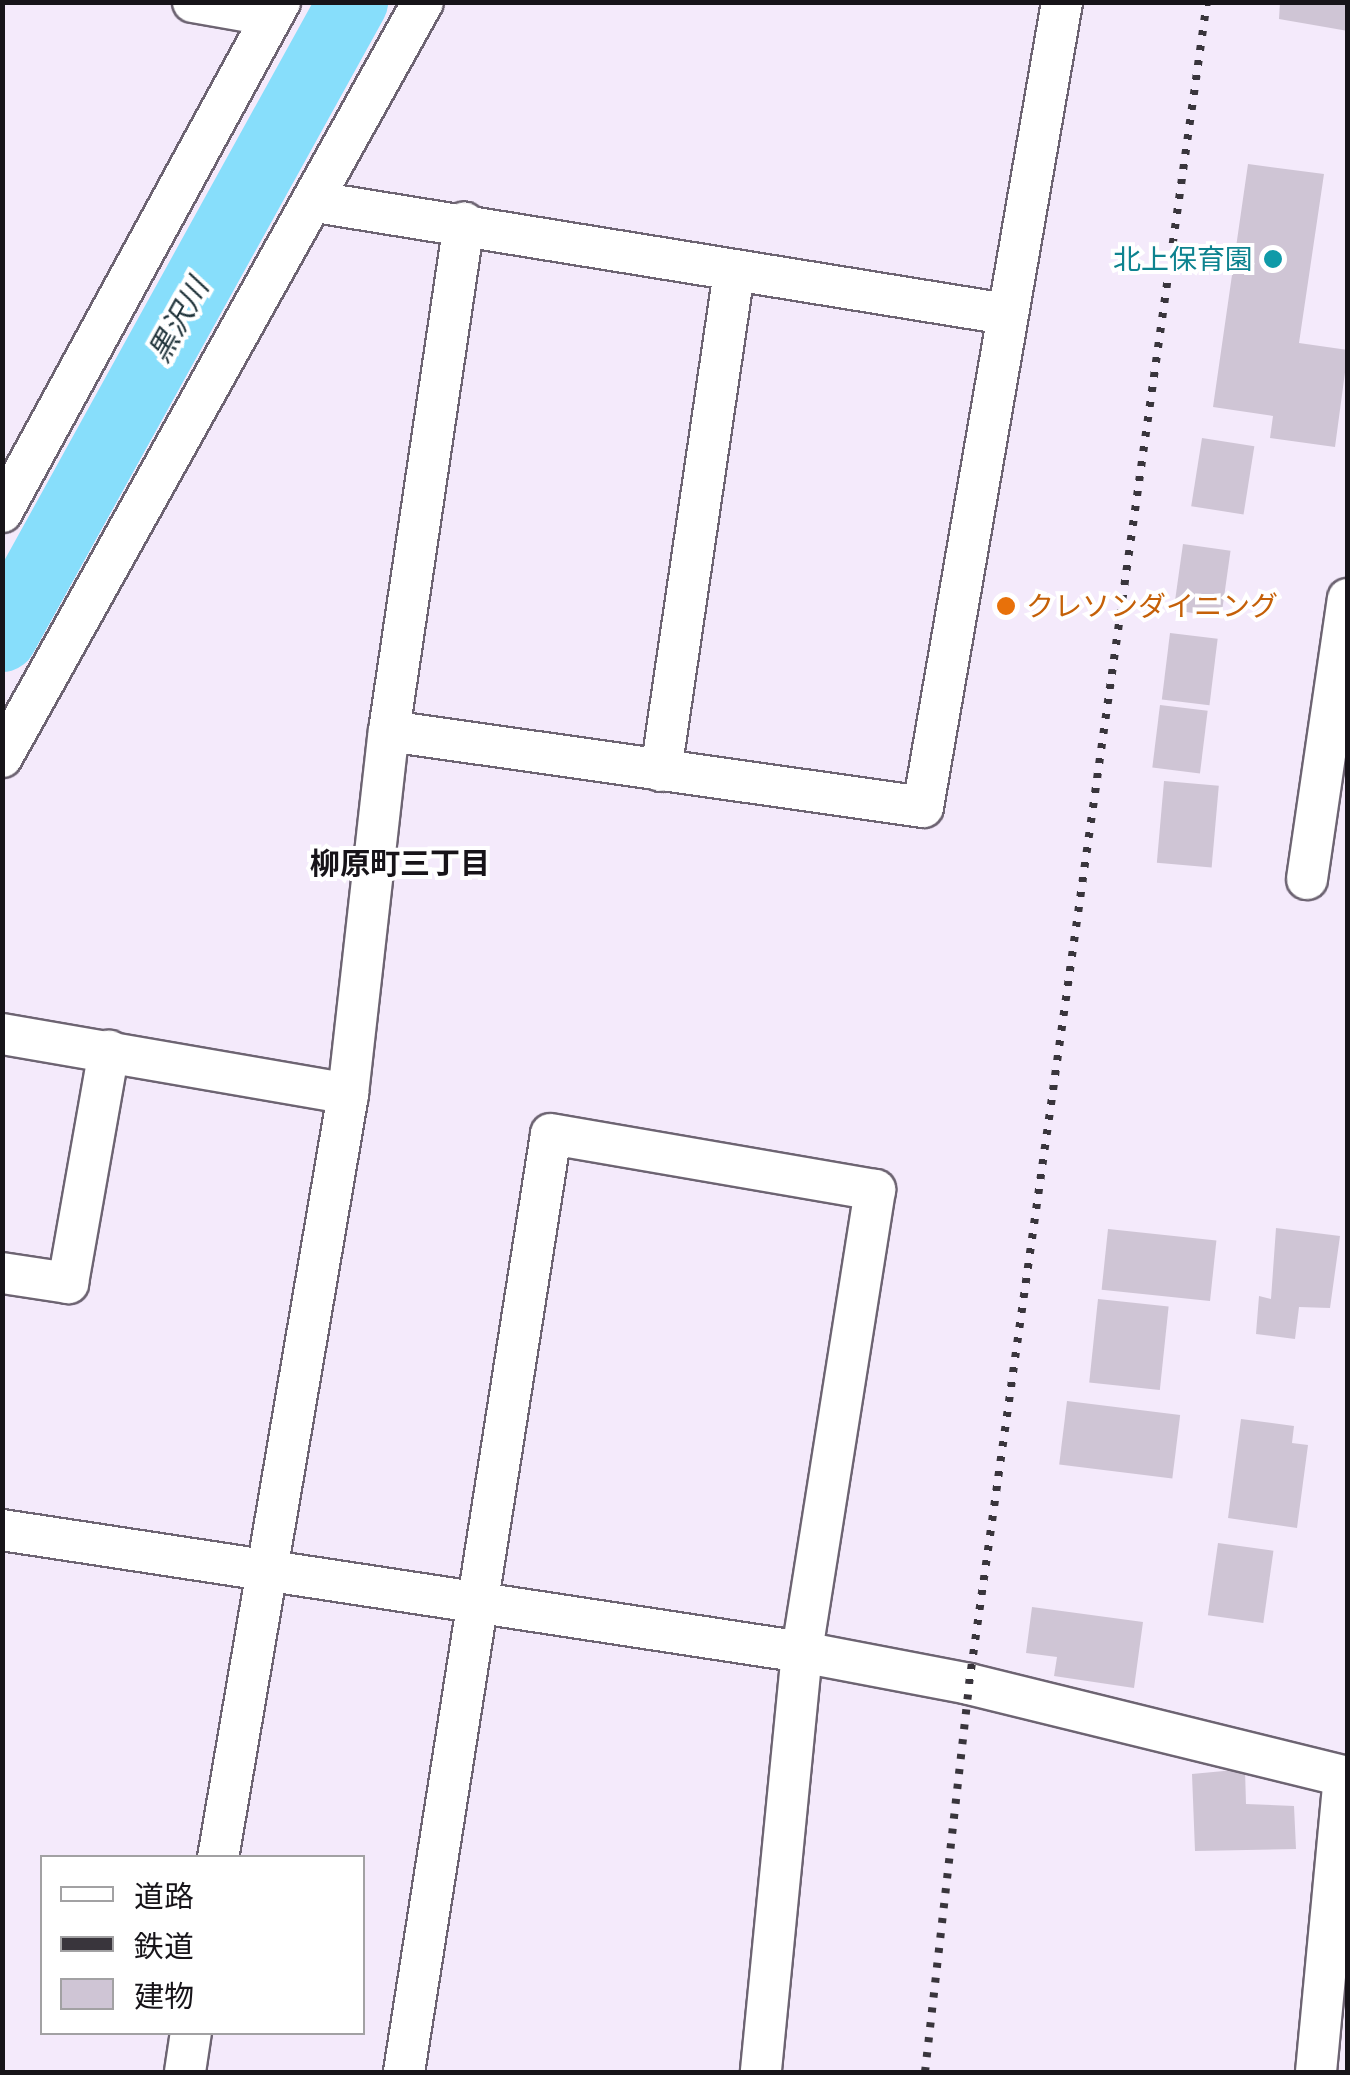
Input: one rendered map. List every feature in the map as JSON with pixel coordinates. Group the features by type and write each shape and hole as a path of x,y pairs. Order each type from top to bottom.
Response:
{"street":[{"path":"2,512 276,9 193,2"},
{"path":"2,758 316,202 423,2"},
{"path":"388,731 923,807 1062,2"},
{"path":"316,202 1006,314"},
{"path":"218,1855 262,1569 348,1094 388,731 464,223"},
{"path":"661,771 734,272"},
{"path":"1307,879 1348,599"},
{"path":"2,1034 348,1094"},
{"path":"2,1272 68,1283 109,1051"},
{"path":"404,2072 552,1134 875,1190 802,1652 761,2072"},
{"path":"2,1530 802,1652 969,1684 1346,1777 1316,2072"},
{"path":"185,2072 191,2035"}],"building":[{"path":"1280,2 1348,2 1348,31 1279,19"},
{"name":"北上保育園","path":"1248,164 1324,174 1299,343 1348,350 1335,447 1270,438 1273,416 1213,407"},
{"path":"1202,438 1254,446 1244,514 1191,506"},
{"path":"1183,544 1231,551 1221,617 1174,610"},
{"path":"1170,633 1218,639 1209,705 1162,700"},
{"path":"1160,705 1208,711 1200,773 1152,768"},
{"path":"1164,781 1219,786 1212,867 1157,863"},
{"path":"1276,1228 1340,1236 1330,1308 1299,1307 1295,1339 1256,1334 1259,1296 1271,1299"},
{"path":"1108,1229 1216,1240 1210,1301 1102,1290"},
{"path":"1098,1299 1169,1306 1160,1390 1089,1383"},
{"path":"1067,1401 1180,1415 1172,1478 1059,1465"},
{"path":"1241,1419 1294,1426 1292,1443 1308,1445 1297,1528 1228,1518"},
{"path":"1218,1543 1273,1551 1263,1623 1208,1615"},
{"path":"1032,1607 1143,1622 1134,1688 1054,1676 1057,1657 1026,1653"},
{"path":"1245,1769 1246,1804 1294,1806 1296,1849 1195,1851 1192,1774"}],"waterway":[{"name":"黒沢川","path":"2,637 353,2"}],"railway":[{"path":"925,2072 969,1684 1207,2"}],"place":[{"name":"北上保育園","path":"1273,259"},
{"name":"クレソンダイニング","path":"1006,606"}],"district":[{"name":"柳原町三丁目","path":"400,863"}]}
